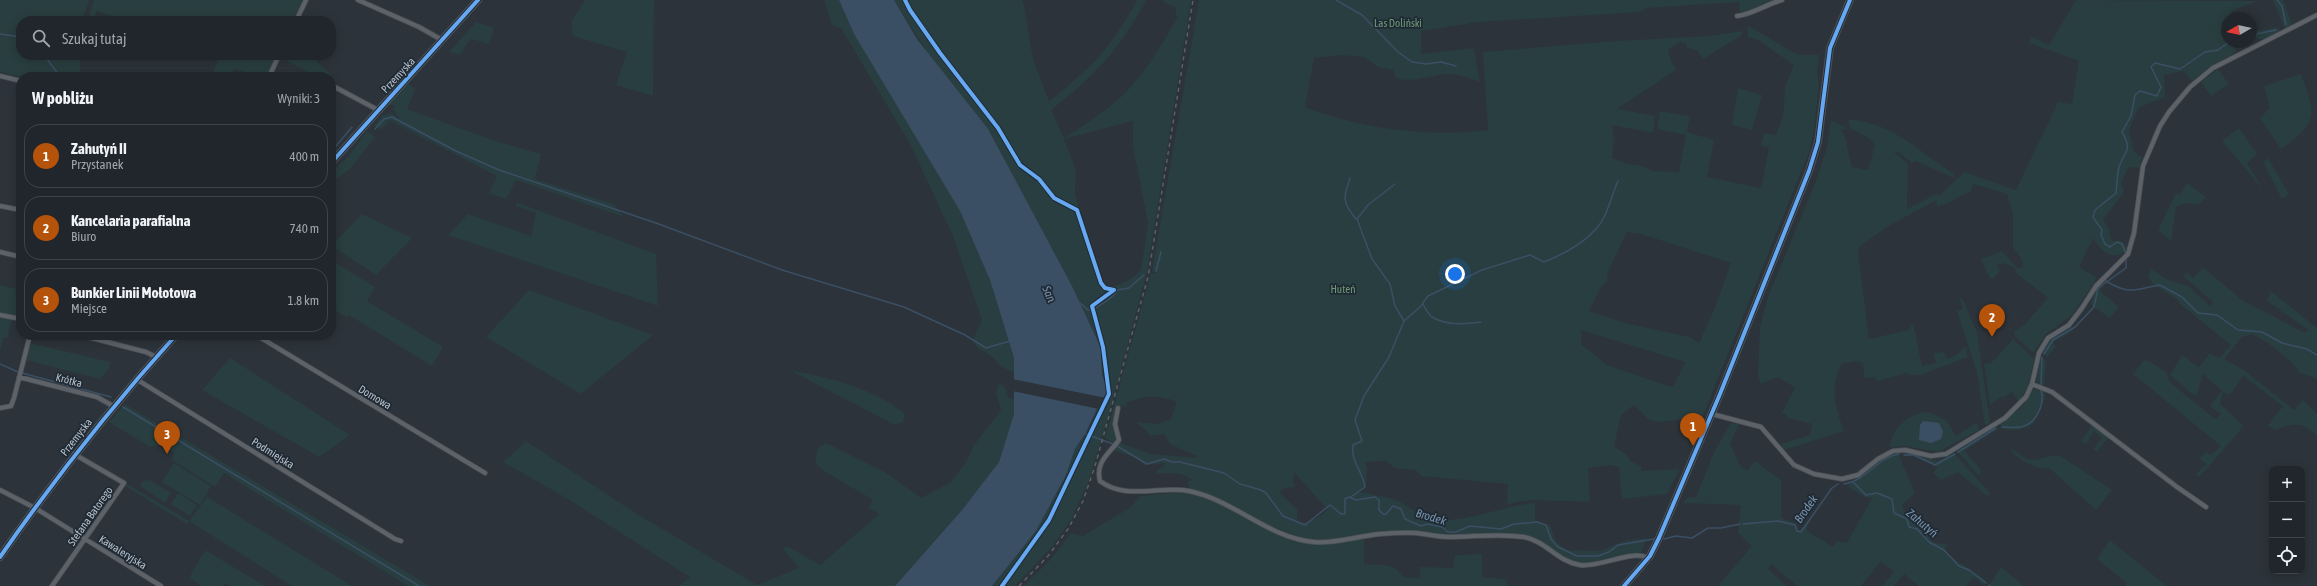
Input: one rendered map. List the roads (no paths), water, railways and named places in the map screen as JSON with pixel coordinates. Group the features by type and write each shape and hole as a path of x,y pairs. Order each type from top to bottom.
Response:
{"main road":[{"name":"Przemyska","path":"336,156 415,67 478,0"},
{"path":"1624,586 1648,558 1659,538 1712,414 1812,161 1818,142 1830,48 1850,0"},
{"name":"Przemyska","path":"0,557 74,454 136,379 171,340"}],"street":[{"path":"298,16 306,0"},
{"path":"358,0 419,27 442,40"},
{"path":"1737,16 1750,15 1763,7 1782,0"},
{"path":"1712,414 1754,423 1761,427 1787,458 1802,469 1830,478 1848,479 1858,475 1878,459 1893,451 1905,450 1934,456 1946,454 2014,411 2026,397 2032,384 2039,353 2045,342 2068,325 2082,308 2096,286 2128,254 2134,233 2143,166 2160,126 2180,98 2201,76 2222,62 2281,35 2317,15"},
{"path":"271,72 277,60"},
{"path":"0,76 16,79"},
{"path":"336,88 378,110"},
{"path":"0,206 16,209"},
{"path":"0,252 16,256"},
{"path":"0,315 16,318"},
{"path":"0,408 11,406 29,340"},
{"path":"99,340 146,352 156,357"},
{"name":"Domowa","path":"264,340 485,473"},
{"name":"Krótka","path":"19,377 97,397 113,406"},
{"name":"Podmiejska","path":"136,379 395,539 401,541"},
{"path":"2032,384 2052,392 2177,487 2206,506"},
{"path":"1118,408 1115,424 1119,439 1103,458 1099,468 1100,481 1105,485 1129,491 1151,492 1183,490 1207,496 1276,531 1298,539 1330,543 1373,535 1403,532 1450,537 1485,535 1514,536 1534,540 1560,558 1580,565 1598,564 1639,555 1648,558"},
{"name":"Stefana Batorego","path":"52,586 124,483 74,454"},
{"name":"Kawaleryjska","path":"0,490 34,508 161,586"}],"water":[{"name":"San","path":"839,0 894,0 917,39 988,129 1072,286 1101,348 1102,375 1109,394 1102,398 1086,432 1075,449 1066,475 1036,531 992,586 895,586 962,510 999,462 1014,414 1014,358 990,280 960,211 854,34"},
{"path":"1923,421 1939,423 1943,431 1941,439 1931,443 1919,440 1920,425"}],"waterway":[{"path":"1336,0 1362,15 1398,52 1412,62 1426,64 1441,62 1456,66"},
{"name":"Brodek","path":"2277,0 2282,6 2286,25"},
{"name":"Brodek","path":"2257,34 2276,30"},
{"path":"0,34 16,36"},
{"name":"Brodek","path":"2126,254 2122,244 2117,242 2110,247 2105,244 2101,235 2102,230 2093,217 2095,210 2116,193 2119,167 2127,150 2127,143 2122,132 2131,116 2135,95 2140,91 2157,96 2161,87 2151,67 2155,63 2180,69 2205,52 2218,50 2221,48"},
{"path":"48,60 57,72"},
{"path":"375,129 384,119 392,117 456,151 499,170 656,223 782,270 904,307 965,335 986,348 1010,341"},
{"path":"336,146 352,127"},
{"path":"1350,178 1346,190 1345,200 1348,208 1356,219"},
{"path":"1351,497 1365,487 1353,456 1353,445 1362,441 1355,420 1364,396 1389,357 1404,321 1420,307 1428,296 1482,270 1530,255 1544,262 1574,247 1588,237 1600,224 1618,181"},
{"path":"1395,184 1368,205 1357,219 1372,259 1390,284 1395,306 1404,321"},
{"path":"1156,271 1161,252"},
{"name":"Brodek","path":"2044,354 2053,340 2075,327 2094,307 2098,288 2126,268 2126,258"},
{"path":"1080,303 1088,310 1095,308 1109,299 1117,290 1129,288 1144,275"},
{"path":"2106,281 2114,286 2127,290 2160,285 2182,297 2198,313 2217,315 2238,330 2262,332 2282,343 2307,349 2317,355"},
{"path":"1423,304 1432,317 1443,322 1462,324 1481,322"},
{"name":"Brodek","path":"2041,385 2042,357"},
{"path":"0,364 18,372"},
{"path":"22,373 111,397"},
{"name":"Brodek","path":"2002,427 2021,427 2031,422 2041,407 2041,390"},
{"path":"123,407 419,586"},
{"name":"Brodek","path":"1958,452 1996,428"},
{"name":"Brodek","path":"1083,433 1113,444"},
{"name":"Brodek","path":"1117,446 1147,464 1164,459 1224,473 1240,484 1266,493 1283,516 1305,525 1330,505 1341,514 1345,514 1345,499 1349,497 1356,500 1375,497 1379,500 1379,510 1383,514 1386,514 1393,506 1401,509 1405,519 1421,526 1428,524 1442,527 1448,532 1456,532 1470,526 1501,529 1514,524 1537,522 1546,525 1551,539 1558,547 1577,556 1598,556 1609,552 1618,545 1654,539"},
{"name":"Brodek","path":"1844,484 1852,482 1866,474 1878,464 1892,456 1899,454"},
{"name":"Brodek","path":"1904,455 1914,455 1935,465 1955,454"},
{"name":"Zahutyń","path":"1853,482 1866,495 1877,493 1892,499 1894,513 1907,519 1909,527 1917,529 1929,542 1944,550 1959,566 1969,570 1986,583"},
{"name":"Brodek","path":"1743,524 1778,521 1795,525 1797,531 1801,532 1832,488 1838,484"},
{"name":"Brodek","path":"1664,539 1676,536 1692,538 1708,528 1721,528 1740,524"}],"railway":[{"path":"1019,586 1048,556 1068,529 1083,501 1095,466 1148,277 1193,0"}],"place":[{"name":"Kancelaria parafialna","path":"1992,337"},
{"name":"Zahutyń II","path":"1693,446"},
{"name":"Bunkier Linii Mołotowa","path":"167,454"}],"park label":[{"name":"Las Doliński","path":"1398,23"},
{"name":"Huteń","path":"1343,289"}]}
